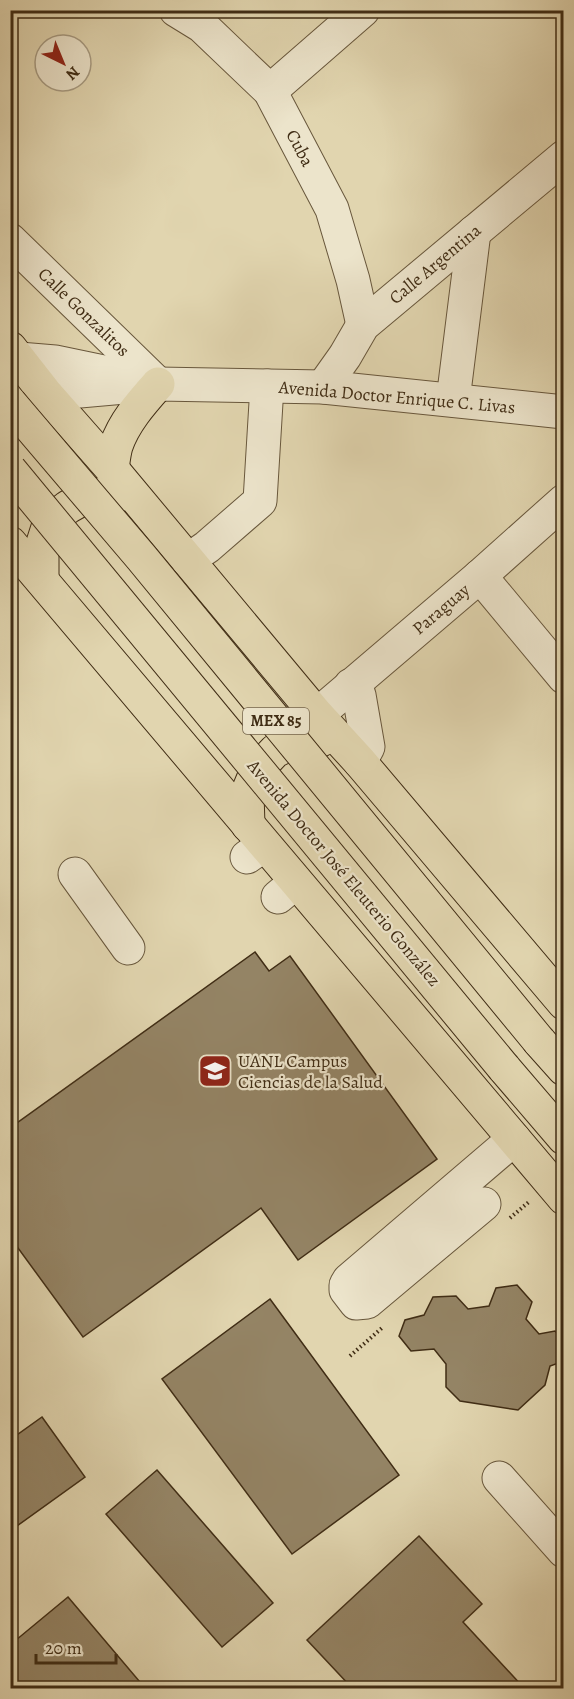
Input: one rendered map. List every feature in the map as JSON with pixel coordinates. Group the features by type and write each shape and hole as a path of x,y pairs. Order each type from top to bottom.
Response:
{"main road":[{"path":"13,356 112,469 317,715 354,755 564,1003"},
{"path":"112,469 116,446 127,424 158,384"},
{"path":"10,405 46,394"},
{"name":"MEX 85","path":"10,405 141,557 564,1069"},
{"name":"Avenida Doctor José Eleuterio González","path":"10,470 564,1138"},
{"path":"28,568 42,546 51,521 68,507 91,494 112,496 149,513"},
{"path":"10,543 253,842 287,890 514,1139 564,1198"},
{"path":"253,842 248,794 257,770 275,751 298,740 324,740 354,755"}],"street":[{"name":"Cuba","path":"176,10 202,27 270,91 332,209 353,280 363,325"},
{"path":"270,91 363,10"},
{"name":"Calle Argentina","path":"323,387 363,325 564,157"},
{"path":"453,400 474,232"},
{"name":"Calle Gonzalitos","path":"10,240 158,384"},
{"name":"Avenida Doctor Enrique C. Livas","path":"13,356 55,362 158,384"},
{"name":"Avenida Doctor Enrique C. Livas","path":"46,394 158,384 323,387 564,411"},
{"path":"188,560 207,547 260,501 267,386"},
{"name":"Paraguay","path":"317,715 564,501"},
{"path":"480,576 564,677"},
{"path":"351,685 359,695 368,747 354,755"},
{"path":"75,874 128,948"},
{"path":"484,1204 367,1302 356,1303 346,1290 349,1280 514,1139"},
{"path":"499,1478 564,1551"}],"building":[{"path":"255,952 269,971 290,956 437,1159 298,1260 261,1208 83,1337 10,1237 10,1128"},
{"path":"517,1285 532,1302 526,1319 539,1334 555,1331 564,1340 564,1361 550,1366 545,1385 518,1410 460,1401 446,1387 446,1364 434,1349 411,1351 399,1336 405,1320 424,1315 433,1297 456,1296 468,1309 489,1306 496,1288"},
{"path":"270,1299 399,1475 292,1554 162,1379"},
{"path":"42,1417 85,1477 10,1531 10,1440"},
{"path":"157,1470 273,1603 222,1647 106,1514"},
{"path":"419,1536 482,1604 463,1622 524,1688 352,1688 307,1640"},
{"path":"68,1597 145,1688 10,1688 10,1645"}],"place":[{"name":"UANL Campus Ciencias de la Salud","path":"215,1071"}]}
